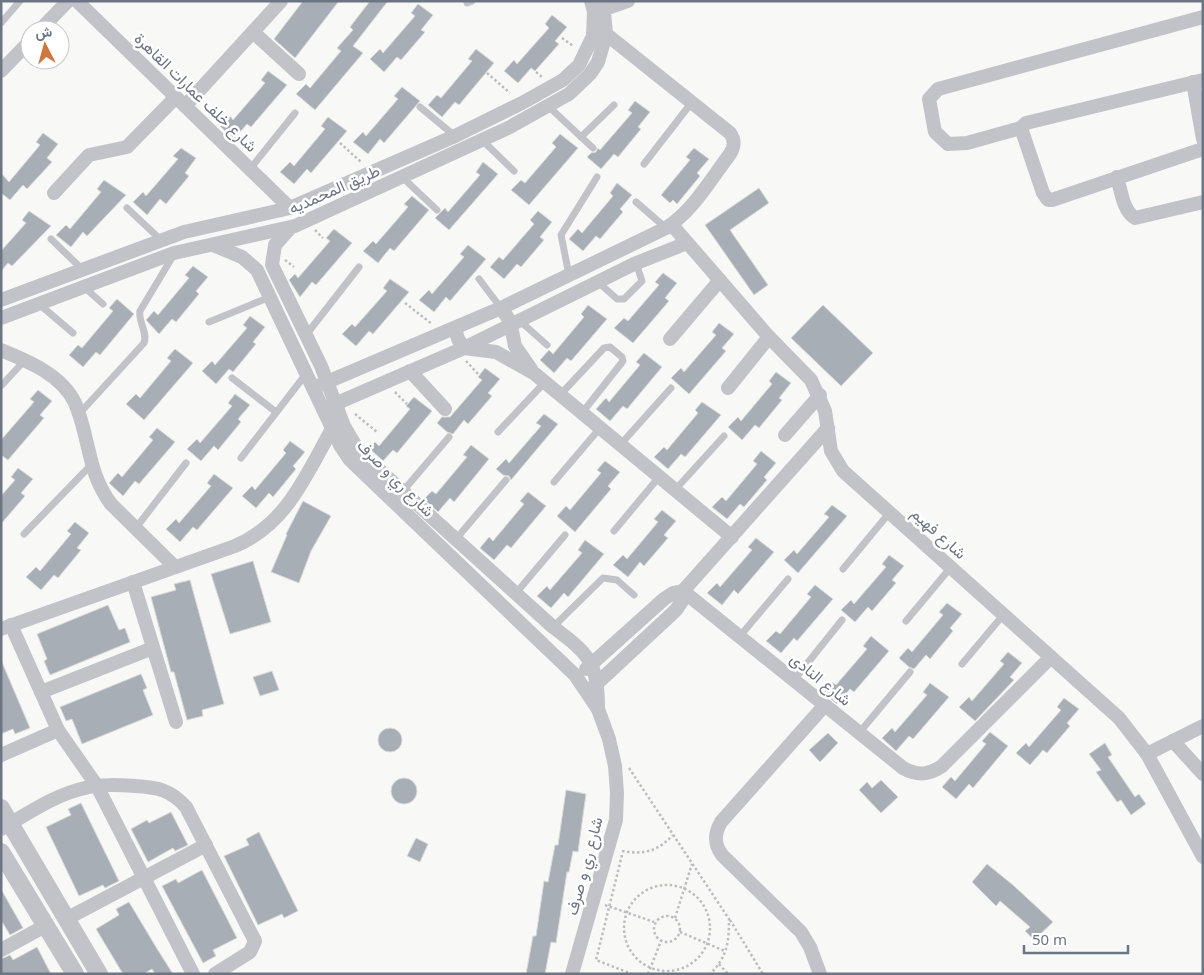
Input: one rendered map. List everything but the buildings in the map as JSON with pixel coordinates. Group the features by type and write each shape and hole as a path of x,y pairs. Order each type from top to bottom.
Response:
{"street":[{"path":"50,20 68,1"},
{"name":"شارع خلف عمارات القاهرة","path":"77,1 290,208"},
{"path":"54,193 89,154 123,149 129,146 180,102 253,32 281,1"},
{"name":"طريق المحمديه","path":"2,299 195,229 290,208 456,136 522,103 563,80 576,70 590,46 594,26 591,1"},
{"path":"604,5 628,1"},
{"name":"طريق المحمديه","path":"1,318 174,253 290,228 482,140 548,106 569,94 590,74 603,48 606,34 604,5"},
{"path":"1203,17 938,89 929,98 935,132 948,144 967,143 1021,128 1026,123 1198,81 1203,139"},
{"path":"313,388 501,308 669,226 689,208 733,149 734,143 730,133 594,26"},
{"path":"253,32 299,74"},
{"path":"1,71 20,51"},
{"path":"1021,128 1043,193 1048,200 1058,199 1203,148"},
{"path":"1117,177 1127,210 1135,218 1203,202"},
{"path":"250,218 256,236"},
{"name":"شارع فهيم","path":"669,226 687,243 769,337 800,367 820,395 831,451 840,466 1119,718 1147,754 1203,857"},
{"name":"شارع ري و صرف","path":"290,228 272,251 272,265 327,381 333,404 354,443 366,458 553,627 582,649 591,665 592,688 611,748 617,793 616,820 572,974"},
{"path":"333,404 464,348 636,263 687,243"},
{"name":"شارع ري و صرف","path":"213,245 242,256 253,265 313,388 333,404"},
{"path":"670,339 720,280"},
{"path":"501,308 516,323 515,346 540,378"},
{"path":"449,331 464,348 496,352 540,378 732,537"},
{"path":"728,388 769,337"},
{"path":"1,350 25,360 51,375 64,388 75,402 91,465 102,493 135,529 175,567"},
{"path":"410,371 445,409"},
{"path":"785,435 820,395"},
{"name":"شارع ري و صرف","path":"333,404 332,429 340,445 356,466 577,677 592,688"},
{"path":"577,677 664,599 683,591 828,428"},
{"path":"193,974 97,786 58,730 41,692 6,627 249,540 274,522 292,498 332,429"},
{"path":"133,582 176,722"},
{"path":"592,688 676,610 682,601 683,591"},
{"name":"شارع النادى","path":"683,591 859,733 911,772 927,774 942,766 1051,657"},
{"path":"41,692 153,648"},
{"path":"820,974 810,947 801,932 722,855 716,842 716,835 721,822 825,705"},
{"path":"1147,754 1203,726"},
{"path":"1,755 58,730"},
{"path":"1173,741 1203,774"},
{"path":"6,826 67,793 97,786 145,787 168,792 186,807 254,941 250,952 215,974"},
{"path":"1,808 6,826 99,974"},
{"path":"66,919 206,846"},
{"path":"1,852 75,974"},
{"path":"1,950 45,926"}],"lane":[{"path":"1,23 20,1"},
{"path":"644,164 692,102"},
{"path":"581,137 614,105"},
{"path":"548,106 593,148"},
{"path":"420,107 456,136"},
{"path":"250,169 295,113"},
{"path":"482,140 514,171"},
{"path":"402,177 437,210"},
{"path":"569,275 561,235 597,177"},
{"path":"636,202 669,226"},
{"path":"128,208 161,240"},
{"path":"51,239 83,270"},
{"path":"79,414 144,343 146,337 140,311 174,253"},
{"path":"598,282 617,299 624,299 642,281 636,263"},
{"path":"306,335 360,267"},
{"path":"479,279 501,308"},
{"path":"84,287 103,304"},
{"path":"209,322 270,298"},
{"path":"39,304 73,333"},
{"path":"516,323 547,345"},
{"path":"560,395 604,348 610,347 622,358 622,362 582,413"},
{"path":"1,386 25,360"},
{"path":"241,458 306,374"},
{"path":"232,378 276,412"},
{"path":"498,432 540,378"},
{"path":"620,445 671,388"},
{"path":"554,482 600,428"},
{"path":"675,490 724,436"},
{"path":"403,491 449,437"},
{"path":"135,529 186,463"},
{"path":"24,534 91,465"},
{"path":"614,531 659,477"},
{"path":"456,539 506,480"},
{"path":"842,569 890,512"},
{"path":"516,593 565,536"},
{"path":"906,621 951,567"},
{"path":"553,627 604,578 617,580 634,595"},
{"path":"740,636 788,578"},
{"path":"962,664 1004,614"},
{"path":"794,680 842,620"},
{"path":"859,733 910,672"}],"path":[{"path":"487,72 522,103"},
{"path":"340,143 374,172"},
{"path":"406,303 449,331"},
{"path":"333,404 377,432"},
{"path":"629,778 627,765 763,974"},
{"path":"622,851 636,853 656,850 674,835"},
{"path":"624,842 611,907 596,960 632,974"},
{"path":"675,918 692,864"},
{"path":"667,884 684,888 700,899 709,915 711,925 708,943 698,958 684,967 667,971 650,968 637,959 627,945 624,929 626,912 636,898 650,888 667,884"},
{"path":"593,901 654,922"},
{"path":"665,915 675,918 680,932 674,940 669,942 661,941 655,936 654,922 665,915"},
{"path":"710,974 719,964 725,951 729,919"},
{"path":"680,932 725,951"},
{"path":"648,974 661,941"},
{"path":"719,964 728,974"}]}
